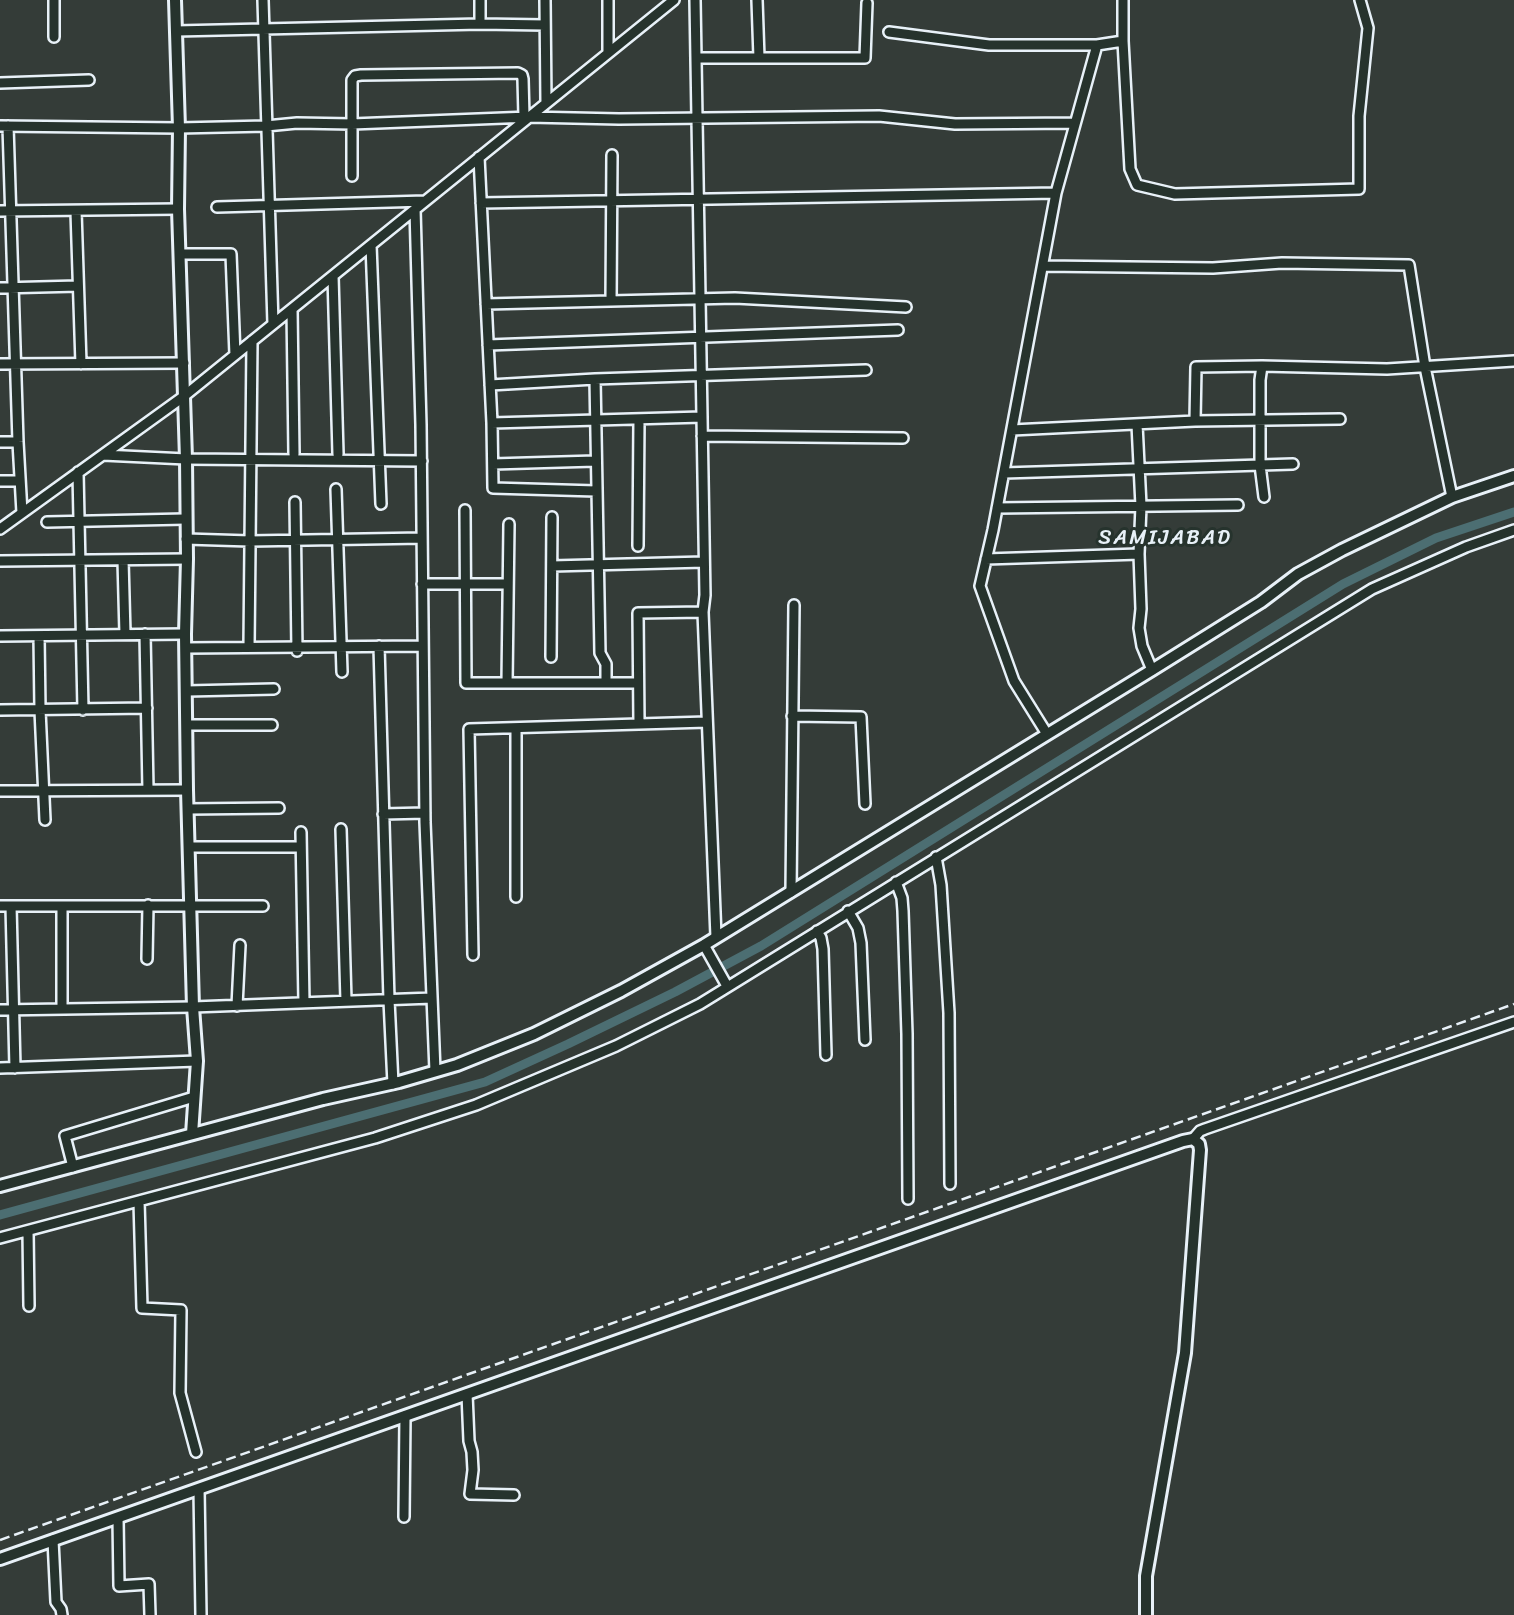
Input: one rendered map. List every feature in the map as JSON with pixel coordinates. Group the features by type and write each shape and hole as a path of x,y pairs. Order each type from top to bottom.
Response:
{"street":[{"path":"54,0 54,37"},
{"path":"175,0 186,458 187,790 197,1061 192,1134"},
{"path":"263,0 273,324"},
{"path":"480,0 480,24"},
{"path":"545,0 546,103"},
{"path":"608,0 608,53"},
{"path":"0,529 183,397 674,0"},
{"path":"695,0 705,595 703,612 716,937"},
{"path":"757,0 759,58"},
{"path":"1123,0 1130,169 1137,185 1175,194 1359,189 1359,116 1368,28 1360,0"},
{"path":"696,58 865,58 867,3"},
{"path":"176,31 545,25"},
{"path":"889,32 989,45 1097,45 1123,41"},
{"path":"1047,734 1014,681 980,586 1004,473 1056,193 1097,45"},
{"path":"352,176 352,80 355,76 518,73 523,79 527,117"},
{"path":"0,83 89,80"},
{"path":"22,513 12,212 4,126 179,128 266,126 297,122 352,124 527,117 619,119 878,116 955,124 1075,123"},
{"path":"611,301 612,155"},
{"path":"479,157 493,488 596,491"},
{"path":"481,203 1056,193"},
{"path":"217,207 426,201"},
{"path":"0,211 178,209"},
{"path":"415,209 422,461 425,813 435,1071"},
{"path":"76,211 81,364"},
{"path":"371,245 381,504"},
{"path":"180,254 232,254 235,355"},
{"path":"1043,265 1213,268 1282,263 1409,264 1425,367 1452,497"},
{"path":"333,276 338,454"},
{"path":"0,288 78,286"},
{"path":"486,304 735,298 906,307"},
{"path":"292,309 294,454"},
{"path":"488,345 898,330"},
{"path":"249,647 252,341"},
{"path":"1195,421 1196,367 1387,369 1514,361"},
{"path":"0,364 184,363"},
{"path":"1262,366 1260,465 1264,497"},
{"path":"490,385 866,370"},
{"path":"594,379 600,653 606,664 606,683"},
{"path":"492,423 702,417"},
{"path":"638,546 639,419"},
{"path":"1012,430 1195,421 1340,419"},
{"path":"1137,424 1141,506 1139,628 1142,646 1152,670"},
{"path":"702,436 903,439"},
{"path":"0,442 18,442"},
{"path":"103,454 251,460 422,461"},
{"path":"492,464 595,461"},
{"path":"1004,473 1293,464"},
{"path":"78,472 83,709"},
{"path":"0,1186 323,1099 393,1084 457,1065 534,1034 667,967 707,950 716,937 1152,670 1261,602 1298,574 1452,497 1514,476"},
{"path":"0,481 20,481"},
{"path":"337,489 342,671"},
{"path":"295,502 297,649"},
{"path":"997,508 1238,505"},
{"path":"465,510 466,683 638,683"},
{"path":"551,657 552,517"},
{"path":"47,522 185,519"},
{"path":"0,520 12,520"},
{"path":"507,683 509,524"},
{"path":"0,1238 375,1138 476,1105 617,1046 700,1004 726,984 817,931 1372,589 1466,547 1514,530"},
{"path":"186,539 250,541 422,538"},
{"path":"986,559 1139,554"},
{"path":"0,561 187,559"},
{"path":"123,560 125,634"},
{"path":"552,566 704,562"},
{"path":"422,584 508,584"},
{"path":"791,892 794,605"},
{"path":"639,724 638,612 703,612"},
{"path":"145,634 148,790"},
{"path":"0,636 185,634"},
{"path":"39,636 45,820"},
{"path":"379,646 388,1000 393,1084"},
{"path":"186,648 423,646"},
{"path":"187,691 274,689"},
{"path":"0,710 147,708"},
{"path":"792,716 861,717 865,804"},
{"path":"473,954 469,729 707,722"},
{"path":"187,725 272,725"},
{"path":"516,728 516,897"},
{"path":"0,791 187,790"},
{"path":"188,809 279,808"},
{"path":"383,814 425,813"},
{"path":"341,829 346,1001"},
{"path":"301,832 304,1003"},
{"path":"189,847 302,847"},
{"path":"936,857 943,910 949,1013 950,1184"},
{"path":"896,882 903,911 908,1199"},
{"path":"147,959 148,905"},
{"path":"0,906 264,906"},
{"path":"11,906 15,1068"},
{"path":"62,906 62,1009"},
{"path":"848,911 858,928 861,943 864,1040"},
{"path":"817,931 823,948 826,1055"},
{"path":"237,1006 240,945"},
{"path":"707,950 726,984"},
{"path":"0,1010 237,1006 432,998"},
{"path":"0,1559 1193,1139 1205,1129 1514,1022"},
{"path":"0,1068 197,1061"},
{"path":"73,1167 65,1136 194,1097"},
{"path":"1146,1615 1146,1576 1185,1353 1200,1150 1199,1144 1193,1139"},
{"path":"139,1201 142,1308 181,1310 180,1393 196,1452"},
{"path":"28,1231 29,1306"},
{"path":"467,1394 469,1441 474,1470 470,1494 514,1495"},
{"path":"404,1517 405,1416"},
{"path":"199,1489 201,1615"},
{"path":"118,1518 119,1586 149,1584 150,1615"},
{"path":"53,1540 56,1602 61,1609 61,1615"}],"waterway":[{"path":"0,1215 485,1082 568,1044 761,946 1343,584 1436,538 1514,512"}],"railway":[{"path":"0,1540 1514,1004"}],"district":[{"name":"SAMIJABAD","path":"1165,539"}]}
